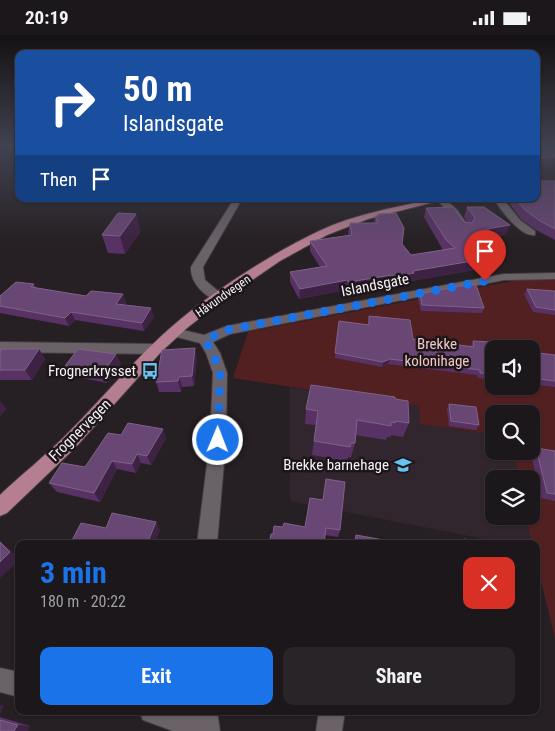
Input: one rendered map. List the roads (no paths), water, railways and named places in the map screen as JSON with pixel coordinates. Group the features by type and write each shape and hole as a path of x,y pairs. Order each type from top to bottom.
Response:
{"main road":[{"name":"Håvundvegen","path":"156,349 219,297 276,259 323,233 365,217 428,202"},
{"name":"Frognervegen","path":"0,507 69,443 156,349"}],"street":[{"path":"219,297 200,284 196,274 197,267 236,202"},
{"path":"444,202 454,212 465,229"},
{"path":"500,202 517,222 531,233"},
{"name":"Islandsgate","path":"205,340 227,330 504,277 555,276"},
{"path":"174,333 205,340 213,353 220,373 218,440 206,540"},
{"path":"0,347 156,349"},
{"path":"0,681 15,684"},
{"path":"169,715 206,724"},
{"path":"329,731 331,715"}],"place":[{"name":"Frognerkrysset","path":"150,371"},
{"name":"Brekke barnehage","path":"403,465"}],"park label":[{"name":"Brekke kolonihage","path":"437,352"}]}
